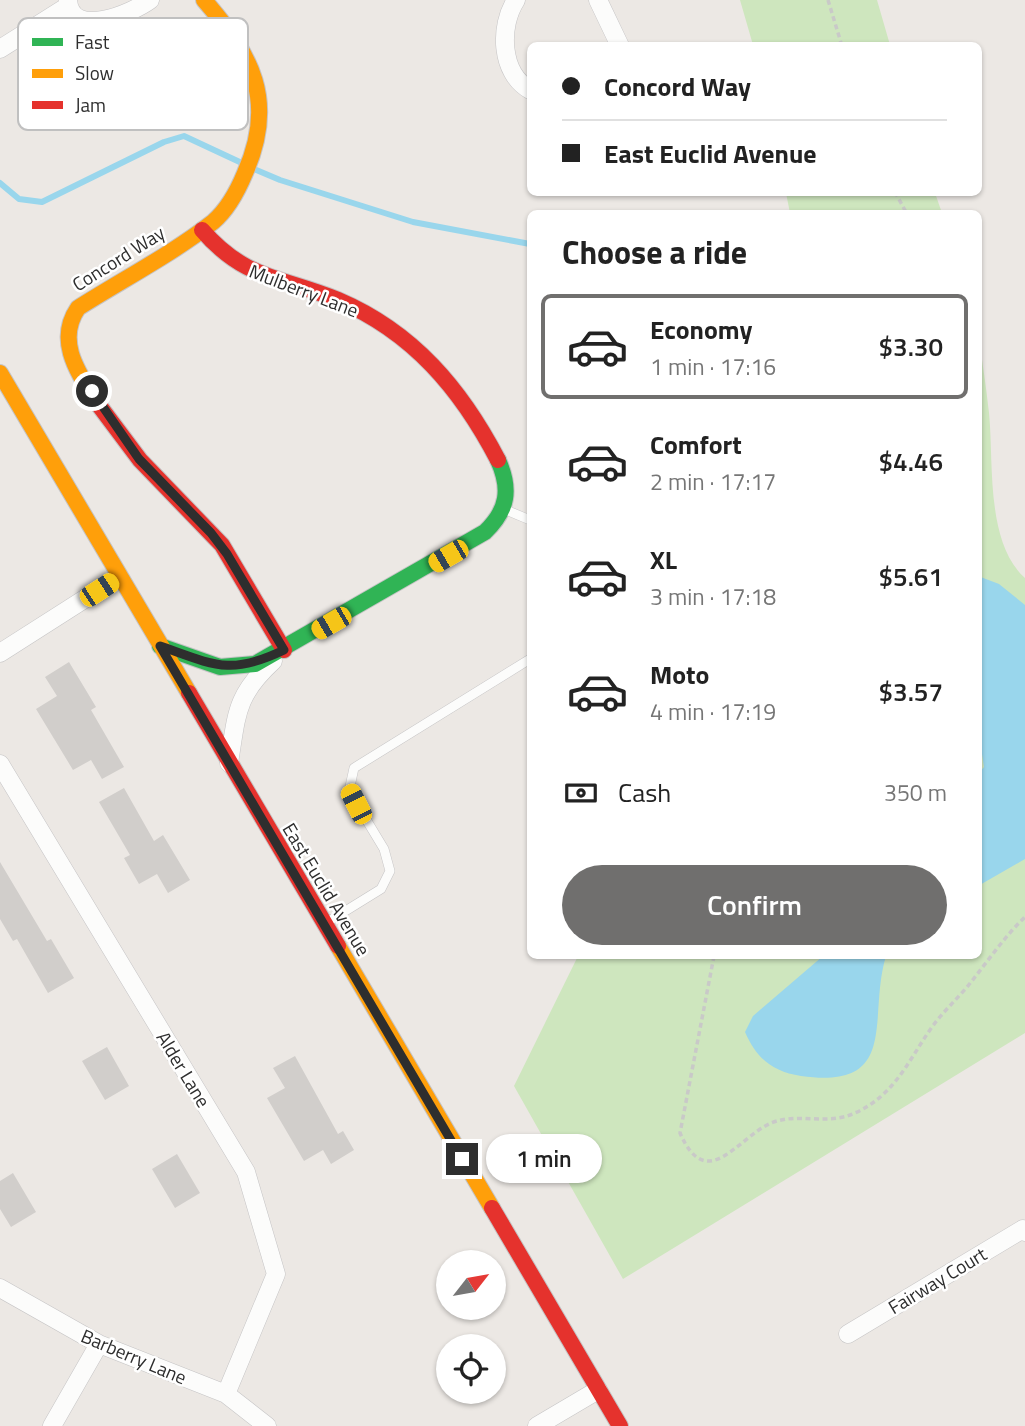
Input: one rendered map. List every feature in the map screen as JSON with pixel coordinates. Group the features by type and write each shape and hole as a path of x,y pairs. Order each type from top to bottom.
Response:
{"street":[{"path":"112,18 138,9 150,0"},
{"name":"Concord Way","path":"204,0 217,18"},
{"path":"516,0 505,27 506,48 516,77 527,87"},
{"path":"598,0 619,42"},
{"path":"43,18 68,3 74,15 80,18"},
{"path":"0,49 18,36"},
{"name":"Concord Way","path":"248,61 256,77 263,107 254,150 243,179 227,208 202,230 78,308 70,319 67,342 79,372 118,430 139,459 211,533 247,585 284,650"},
{"name":"Mulberry Lane","path":"202,230 227,257 246,268 340,300 397,332 425,352 463,399 501,466 507,481 505,509"},
{"name":"East Euclid Avenue","path":"0,373 620,1426"},
{"path":"160,646 220,667 255,664 471,542 497,522 505,509"},
{"path":"0,653 119,577"},
{"path":"229,763 240,704 250,683 284,650"},
{"name":"Alder Lane","path":"0,764 246,1172 276,1274 226,1395"},
{"name":"Fairway Court","path":"848,1334 1023,1229 1025,1232"},
{"name":"Barberry Lane","path":"0,1288 99,1344 226,1395 267,1426"},
{"path":"52,1426 99,1344"},
{"path":"537,1426 598,1390"}],"lane":[{"path":"505,509 527,519"},
{"path":"324,924 381,889 390,871 384,849 349,791 354,768 527,661"}],"path":[{"path":"828,0 841,42"},
{"path":"714,959 680,1133 687,1149 696,1158 707,1162 720,1159 770,1124 785,1119 832,1121 853,1115 884,1096 899,1080 943,1013 1025,918"}],"green space":[{"path":"740,0 877,0 889,42 752,42"},
{"path":"787,196 936,196 941,210 789,210"},
{"path":"982,362 989,413 997,523 1012,563 1025,578 1025,1033 623,1279 514,1086 577,959 982,959"}],"water":[{"path":"982,578 999,584 1025,605 1025,859 982,884"},
{"path":"820,959 885,959 874,1044 867,1061 854,1072 833,1077 801,1076 774,1067 755,1050 745,1032 753,1016"}],"building":[{"path":"69,662 96,707 91,710 124,767 102,779 91,760 73,770 36,709 57,696 45,677"},
{"path":"124,788 154,841 163,835 190,880 168,893 157,874 139,884 124,858 130,855 99,802"},
{"path":"0,862 47,941 51,939 74,978 48,993 17,939 13,941 0,919"},
{"path":"107,1047 129,1086 105,1100 82,1061"},
{"path":"295,1056 338,1134 343,1131 354,1150 331,1164 323,1150 304,1161 267,1098 285,1088 273,1068"},
{"path":"177,1154 200,1193 175,1208 152,1169"},
{"path":"13,1173 36,1212 11,1227 0,1209 0,1181"}],"waterway":[{"path":"0,183 19,199 42,202 164,142 184,136 244,164"},
{"path":"254,169 280,180 413,222 527,243"}],"traffic: fast":[{"path":"160,646 220,667 255,664 485,532 499,516 505,499 505,480 498,460"}],"traffic: slow":[{"path":"204,0 219,18"},
{"path":"95,400 72,355 69,344 72,320 78,308 164,256 223,212 245,173 259,123 259,101 248,62"},
{"path":"0,373 189,693"},
{"path":"338,946 492,1208"}],"traffic: jam":[{"path":"202,230 234,259 249,268 338,300 365,313 412,346 451,387 484,434 498,460"},
{"path":"95,400 140,460 222,545 284,650"},
{"path":"189,693 338,946"},
{"path":"492,1208 620,1426"}],"route":[{"path":"92,391 139,459 211,533 227,554 284,650 255,664 220,667 160,646 462,1159"}]}
